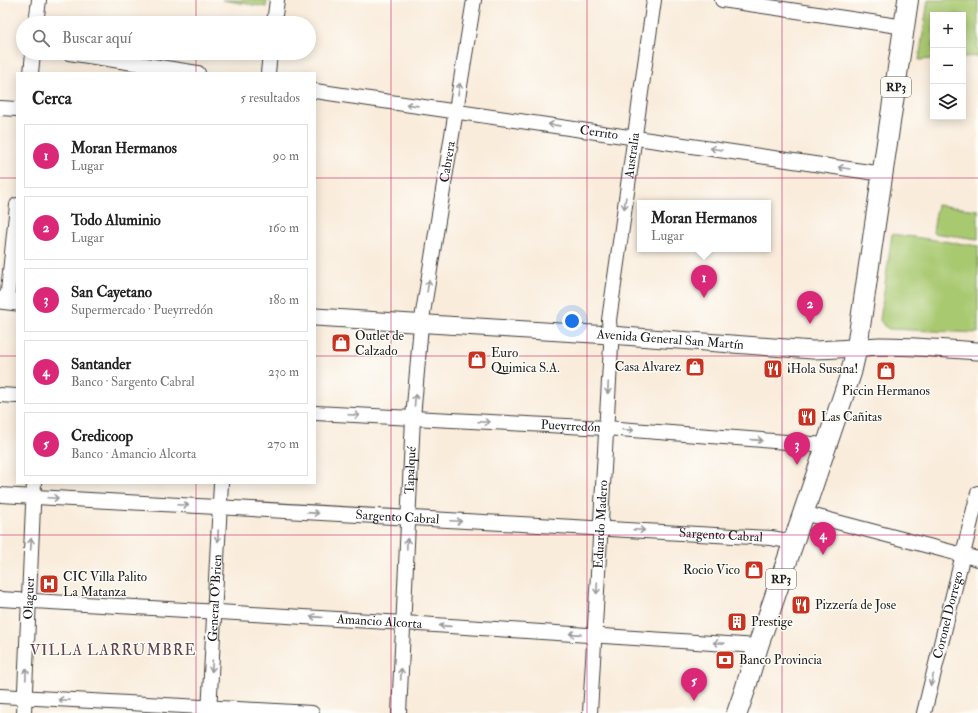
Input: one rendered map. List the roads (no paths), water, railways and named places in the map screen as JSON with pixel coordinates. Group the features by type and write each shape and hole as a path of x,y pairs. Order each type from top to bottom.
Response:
{"highway":[{"name":"RP3","path":"737,713 758,646 851,373 858,347 908,0"}],"main road":[{"name":"Avenida General San Martín","path":"316,317 422,325 610,335 813,350 894,346 978,351"}],"street":[{"path":"37,16 39,0"},
{"path":"275,16 277,0"},
{"name":"Cabrera","path":"422,325 455,111 474,0"},
{"name":"Australia","path":"610,335 608,320 654,0"},
{"path":"722,0 905,27"},
{"path":"31,72 32,60"},
{"path":"114,60 192,72"},
{"path":"268,72 269,60"},
{"name":"Cerrito","path":"316,91 635,136 883,174"},
{"path":"0,108 16,109"},
{"path":"8,301 16,216"},
{"name":"Tapalqué","path":"400,713 413,418 422,325"},
{"name":"Eduardo Madero","path":"590,713 611,346 610,335"},
{"path":"0,395 16,396"},
{"name":"Pueyrredón","path":"316,413 606,428 826,445"},
{"name":"Olaguer","path":"24,713 34,484"},
{"name":"General O'Brien","path":"209,710 221,484"},
{"name":"Coronel Dorrego","path":"924,713 978,492"},
{"name":"Sargento Cabral","path":"0,495 408,519 771,538 794,542"},
{"path":"803,513 978,558"},
{"name":"Amancio Alcorta","path":"0,599 215,611 758,646"},
{"path":"0,696 209,710 312,713"}],"place":[{"name":"Moran Hermanos","path":"704,298"},
{"name":"Todo Aluminio","path":"810,324"},
{"name":"Outlet de Calzado","path":"341,343"},
{"name":"Euro Quimica S.A.","path":"477,360"},
{"name":"Casa Alvarez","path":"695,367"},
{"name":"¡Hola Susana!","path":"773,369"},
{"name":"Piccin Hermanos","path":"886,371"},
{"name":"Las Cañitas","path":"807,417"},
{"name":"San Cayetano","path":"797,465"},
{"name":"Santander","path":"823,555"},
{"name":"Rocio Vico","path":"754,570"},
{"name":"CIC Villa Palito La Matanza","path":"49,584"},
{"name":"Pizzería de Jose","path":"801,605"},
{"name":"Prestige","path":"737,622"},
{"name":"Banco Provincia","path":"725,660"},
{"name":"Credicoop","path":"694,701"}],"district":[{"name":"VILLA LARRUMBRE","path":"113,650"}]}
